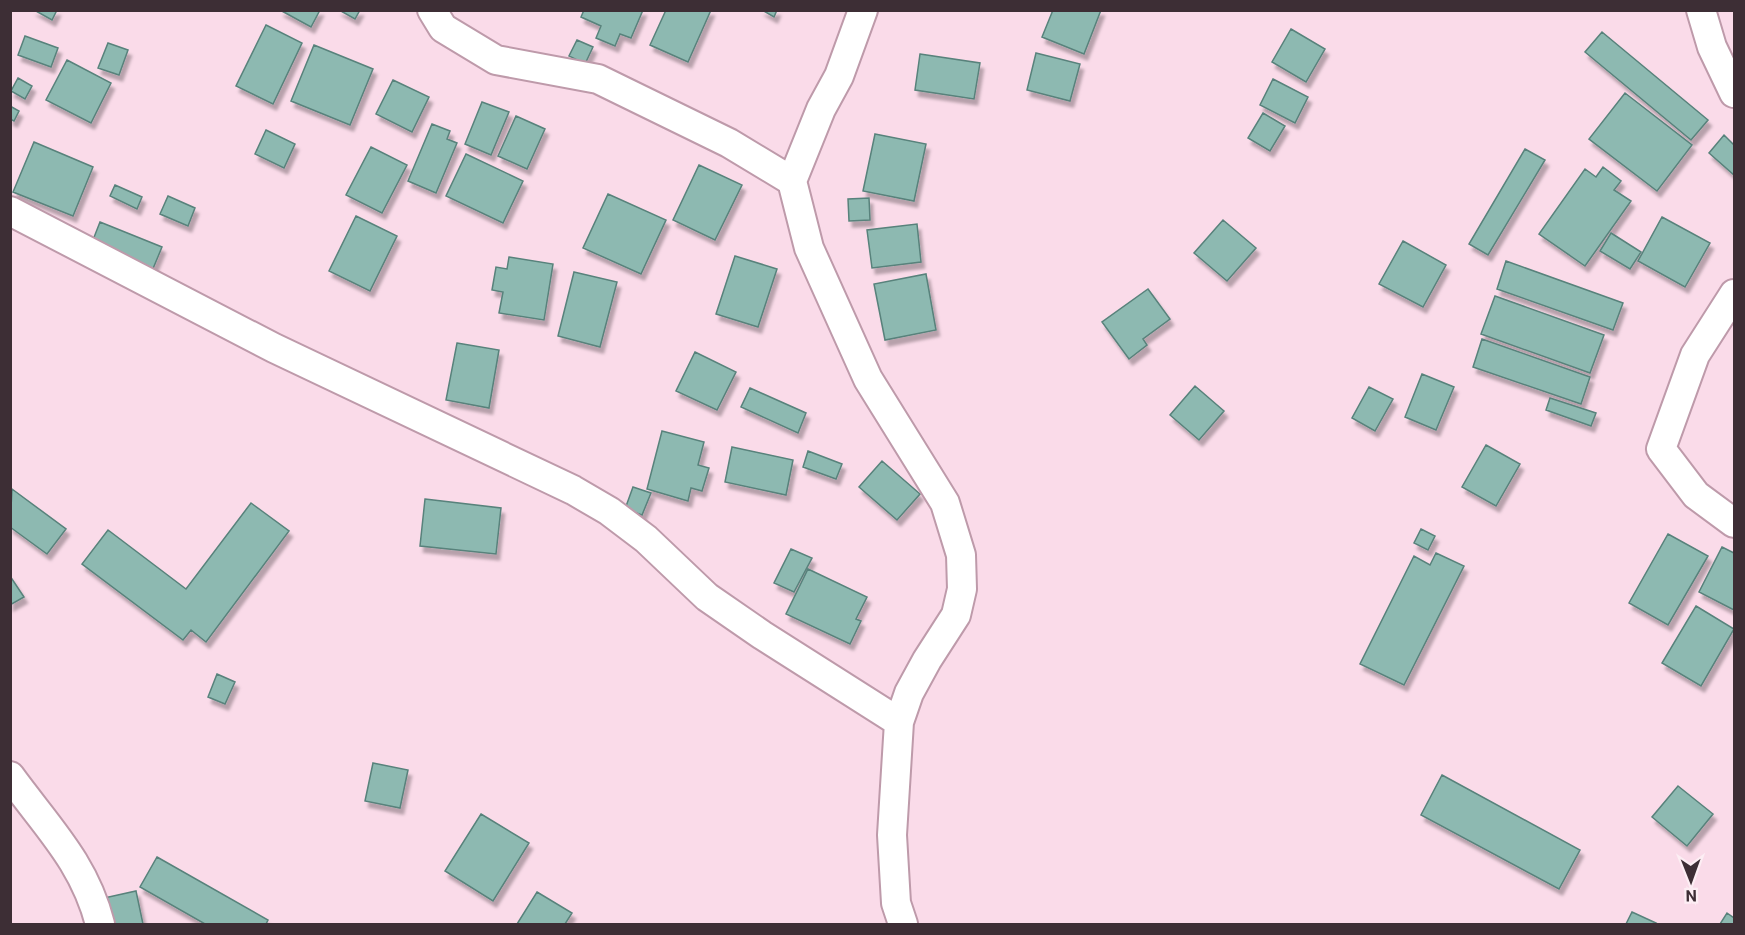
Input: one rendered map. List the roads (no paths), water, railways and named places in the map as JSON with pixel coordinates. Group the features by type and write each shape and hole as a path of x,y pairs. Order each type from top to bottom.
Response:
{"street":[{"path":"432,10 443,28 496,60 598,79 729,143 792,181"},
{"path":"863,10 839,76 821,109 792,181 809,248 868,379 945,502 961,555 962,589 956,615 909,693 899,722 892,835 896,903 903,924"},
{"path":"1701,10 1712,47 1734,93"},
{"path":"10,211 274,348 573,490 609,511 646,539 707,597 762,635 899,722"},
{"path":"1734,294 1695,355 1661,449 1696,495 1734,523"},
{"path":"10,776 45,818 83,875 100,924"}]}
